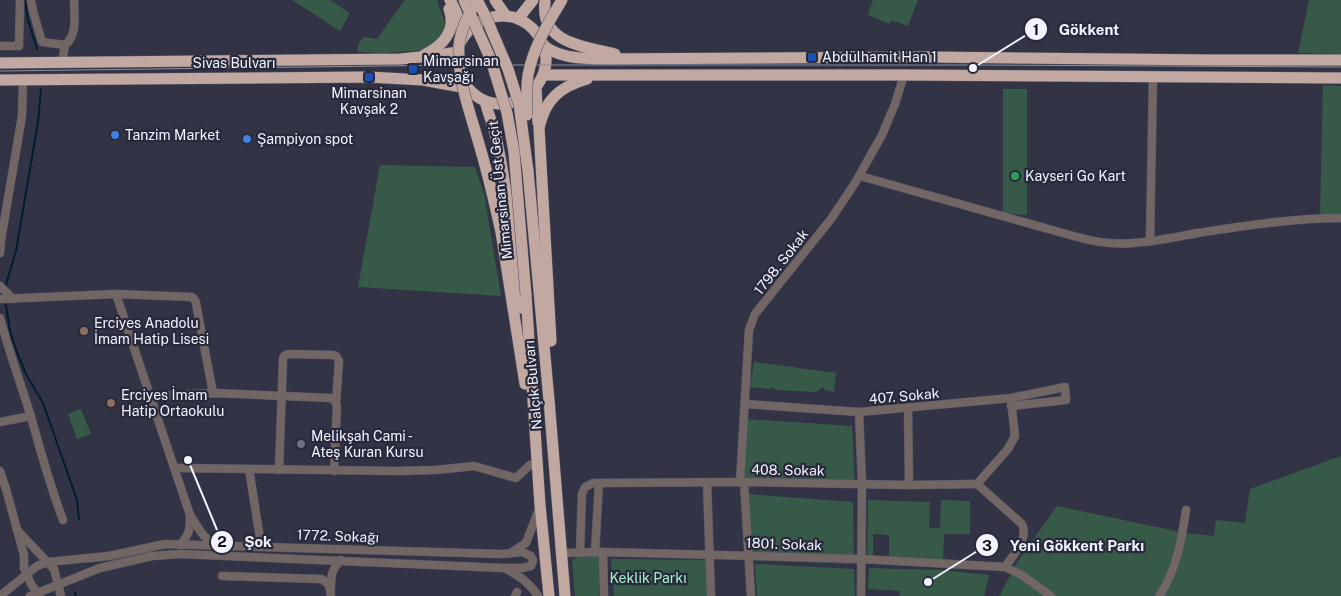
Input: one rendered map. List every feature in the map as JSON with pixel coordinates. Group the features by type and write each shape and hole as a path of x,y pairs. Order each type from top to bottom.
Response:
{"highway":[{"path":"416,58 437,48 445,39 452,22 446,0"},
{"path":"450,0 462,30 459,47 457,61 458,70 463,82 472,94 484,101 507,104 528,96 536,88 543,75 546,60 540,38 530,26 518,19 497,16 479,22 465,34 459,47"},
{"name":"Mimarsinan Üst Geçit","path":"464,0 491,60 507,113 514,152 526,295"},
{"path":"477,0 465,23 459,45 460,72 488,175 501,232 525,383"},
{"name":"Mimarsinan Üst Geçit","path":"477,0 508,69 519,104 528,171"},
{"path":"495,0 506,16"},
{"path":"518,19 533,0"},
{"path":"528,171 528,74 540,40 562,0"},
{"path":"530,26 546,1"},
{"path":"546,1 546,20 550,29 558,36 572,43 629,57"},
{"path":"543,45 552,51 568,56 598,58 927,57 1341,60"},
{"name":"Sivas Bulvarı","path":"0,63 416,58 459,47"},
{"path":"543,75 1341,78"},
{"path":"539,132 546,108 563,88 572,83 587,79 624,75"},
{"name":"Sivas Bulvarı","path":"0,80 370,77 415,79 468,88"},
{"path":"536,88 550,305 552,365 550,400"},
{"path":"484,101 496,136 507,202 518,293 530,465 540,505"},
{"name":"Nalçık Bulvarı","path":"528,171 550,400 565,596"},
{"name":"Nalçık Bulvarı","path":"526,295 540,505 549,596"}],"street":[{"path":"0,46 19,46 20,0"},
{"path":"31,0 42,42 65,45"},
{"path":"62,62 65,45 73,34 74,0"},
{"name":"1798. Sokak","path":"750,596 742,482 749,330 753,318 831,219 860,176 882,135 895,104 904,75"},
{"path":"1150,241 1152,77"},
{"path":"0,253 22,116 23,80"},
{"path":"860,176 1087,240 1107,243 1124,244 1297,220 1341,218"},
{"path":"0,286 13,299"},
{"path":"116,294 190,515 201,534 216,545"},
{"path":"0,299 116,294 190,297 195,300 213,393"},
{"path":"0,318 31,416 53,495 63,520"},
{"path":"0,352 9,351"},
{"path":"279,470 283,359 288,354 334,355 338,357 334,471"},
{"name":"407. Sokak","path":"745,404 859,412 1066,400 1065,387 1011,402"},
{"path":"151,396 213,393 331,398 336,403"},
{"path":"1011,402 1015,436 1008,449 977,484 1024,527 1023,540 1005,567 1020,574 1051,596"},
{"path":"908,408 909,485"},
{"path":"859,412 862,484 861,596"},
{"path":"0,422 31,416"},
{"path":"175,468 417,471 474,466 516,478 530,465"},
{"path":"249,470 260,538"},
{"path":"0,471 3,490 24,555 24,568 36,595"},
{"path":"580,552 582,491 587,485 593,482 598,483 599,552 604,596"},
{"path":"707,482 711,596"},
{"name":"408. Sokak","path":"598,483 977,484"},
{"path":"510,553 526,543 540,505"},
{"path":"1159,596 1166,585 1174,563 1186,510"},
{"path":"180,545 189,535 190,515"},
{"path":"16,528 54,569 61,596"},
{"name":"1772. Sokağı","path":"0,596 26,573 48,562 109,556 165,544 502,554 522,552 531,556 533,560 531,566 504,568 180,554 152,556 100,568 36,595"},
{"name":"1801. Sokak","path":"562,553 599,552 861,559 1005,567"},
{"path":"315,559 332,573"},
{"path":"331,593 332,573 335,566 341,560"},
{"name":"1772. Sokağı","path":"504,568 517,574 538,596"},
{"path":"222,576 318,578 326,582 331,593"}],"green space":[{"path":"292,0 330,0 350,13 340,31"},
{"path":"405,0 437,0 445,23 444,31 439,41 424,50 385,53 358,52 361,40 365,37 377,39"},
{"path":"873,0 918,0 908,26 891,20 890,24 868,15"},
{"path":"1309,0 1341,0 1341,54 1298,53"},
{"path":"1323,85 1341,86 1341,215 1320,214"},
{"name":"Kayseri Go Kart","path":"1003,89 1027,89 1027,215 1003,213"},
{"path":"380,165 475,167 484,193 501,296 358,287"},
{"path":"754,362 836,373 834,392 825,390 823,387 816,392 776,390 773,387 770,389 750,387"},
{"path":"81,409 91,434 77,439 68,414"},
{"path":"747,419 852,426 855,487 744,483"},
{"path":"1341,456 1341,596 999,596 1018,561 1057,506 1185,533 1214,536 1216,520 1245,523 1250,489"},
{"path":"747,494 853,502 854,564 749,560"},
{"path":"868,500 930,502 929,528 940,528 941,500 970,501 970,534 944,534 943,566 889,565 889,535 873,534 873,564 867,564"},
{"path":"580,555 599,555 599,596 575,596 572,561"},
{"name":"Keklik Parkı","path":"611,559 706,560 707,596 614,596"},
{"path":"755,564 854,569 855,596 757,596"},
{"path":"869,568 940,570 989,575 984,596 899,596 900,591 868,589"}],"waterway":[{"path":"25,0 28,20 37,49"},
{"path":"5,288 16,251 38,122 41,89"},
{"path":"6,305 10,331 16,350 26,374 43,403 77,500 79,519"},
{"path":"75,592 76,596"}],"tram line":[{"path":"0,71 458,65 1341,67"}],"place":[{"name":"Abdülhamit Han 1","path":"812,57"},
{"name":"Gökkent","path":"973,68"},
{"name":"Mimarsinan Kavşağı","path":"413,69"},
{"name":"Mimarsinan Kavşak 2","path":"369,77"},
{"name":"Tanzim Market","path":"115,135"},
{"name":"Şampiyon spot","path":"247,139"},
{"name":"Kayseri Go Kart","path":"1015,176"},
{"name":"Erciyes Anadolu İmam Hatip Lisesi","path":"84,331"},
{"name":"Erciyes İmam Hatip Ortaokulu","path":"111,403"},
{"name":"Melikşah Cami - Ateş Kuran Kursu","path":"301,444"},
{"name":"Şok","path":"188,460"},
{"name":"Yeni Gökkent Parkı","path":"928,582"}]}
